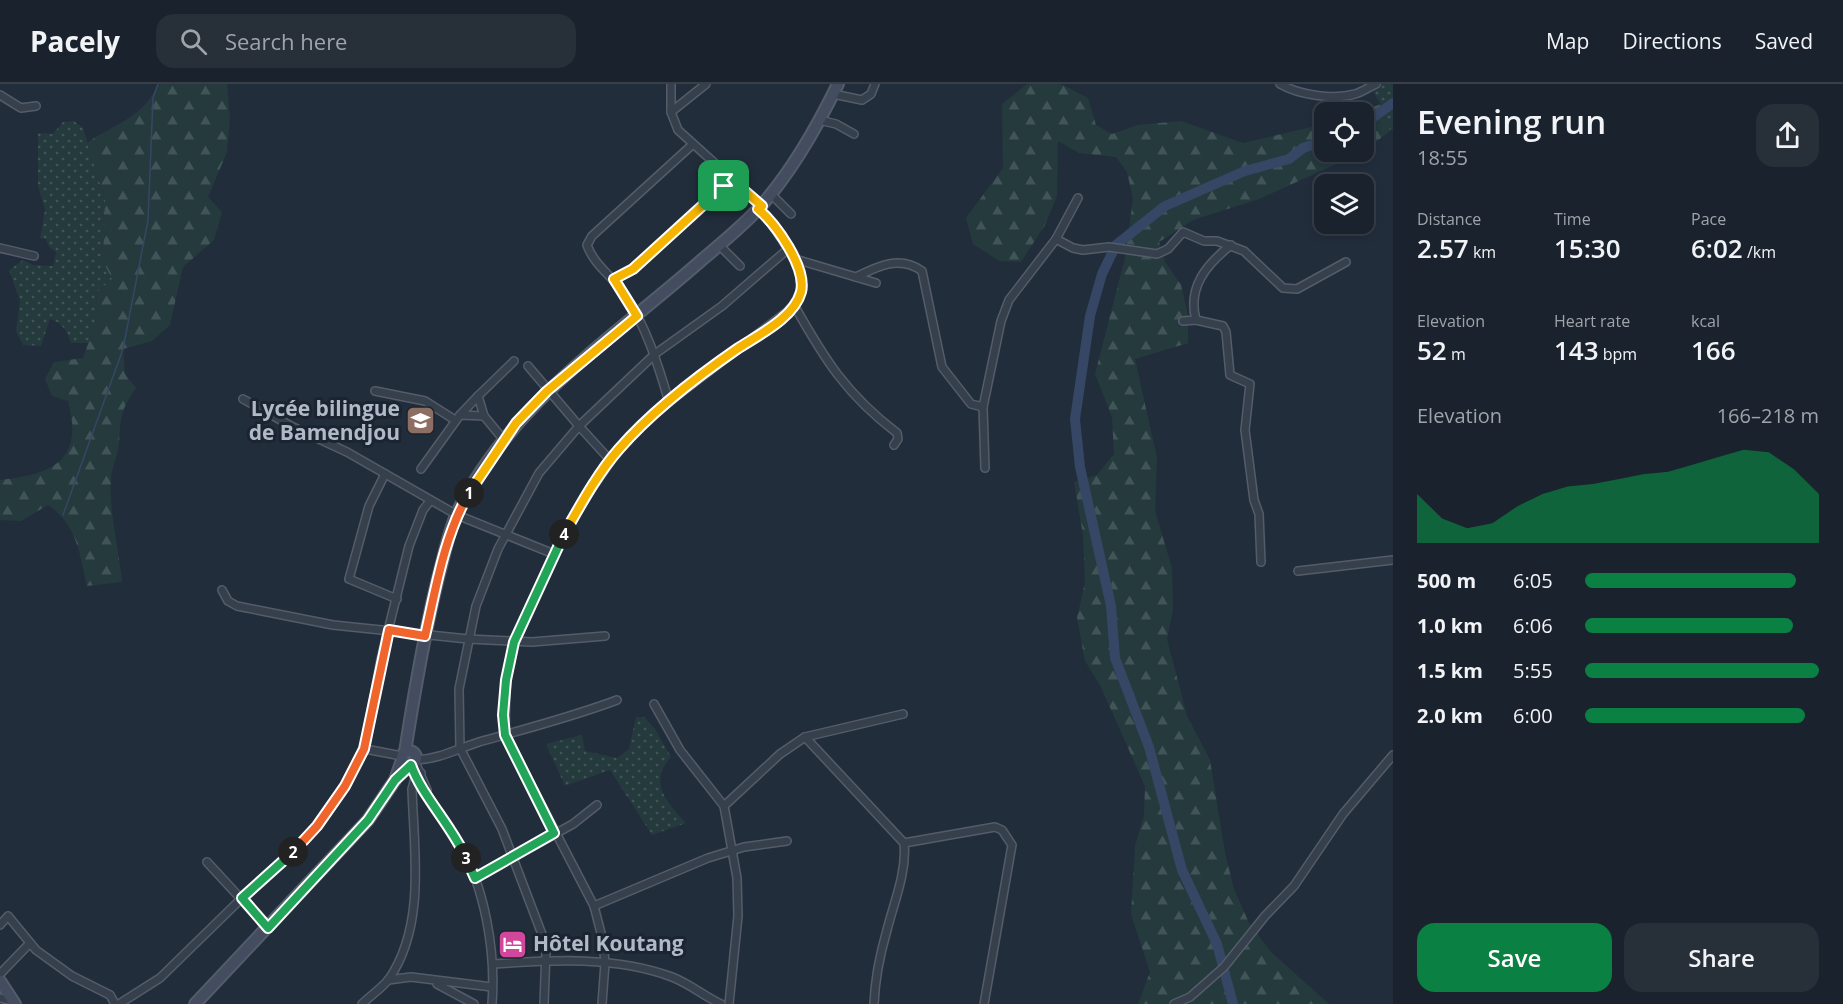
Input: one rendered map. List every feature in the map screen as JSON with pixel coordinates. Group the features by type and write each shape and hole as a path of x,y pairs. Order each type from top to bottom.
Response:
{"main road":[{"path":"195,1004 368,820 409,759 408,739 412,701 425,636 457,515 503,439 547,391 637,316 760,207 771,194 819,120 836,89"},
{"path":"0,981 15,1003"}],"street":[{"path":"602,1004 605,963 603,941 594,906 505,735 506,680 514,642 554,554 577,510 610,460 644,423 669,402 776,322 794,304 801,293 802,281 795,259 760,207 678,130 671,112 671,84"},
{"path":"671,112 706,84"},
{"path":"836,89 862,100 871,94 875,84"},
{"path":"1280,84 1296,90 1341,96 1357,94 1376,84"},
{"path":"0,95 21,108 36,106"},
{"path":"819,120 836,124 854,134"},
{"path":"669,402 655,354 637,316 614,279 592,259 587,245 589,240 692,145"},
{"path":"614,279 633,269 731,179"},
{"path":"771,194 791,214"},
{"path":"985,468 983,407 1001,321 1009,300 1056,238 1077,198"},
{"path":"1056,238 1073,248 1083,250 1109,247 1157,254 1168,249 1183,232 1204,241 1231,245 1244,251 1283,288 1297,289 1346,262"},
{"path":"719,245 740,266"},
{"path":"1196,320 1192,297 1198,282 1215,258 1231,245"},
{"path":"0,248 34,256"},
{"path":"544,1004 546,963 543,936 502,829 460,748 459,689 468,639 479,597 506,534 539,473 579,426 655,354 714,312 788,249"},
{"path":"795,259 876,283"},
{"path":"856,277 890,262 904,262 922,271 942,367 970,404 983,407"},
{"path":"794,304 825,359 843,383 865,408 897,433 898,439 894,445"},
{"path":"1184,321 1196,320 1223,326 1228,340 1230,375 1250,384 1245,430 1254,500 1259,514 1261,562"},
{"path":"421,469 457,418 514,361"},
{"path":"528,366 547,391 610,460"},
{"path":"375,391 425,401 457,418 484,416"},
{"path":"478,396 484,416 503,439"},
{"path":"243,399 457,515 554,554"},
{"path":"385,474 369,506 349,579 397,599"},
{"path":"0,925 8,916 29,944 72,976 110,995 117,1004 160,978 242,898 286,859 317,826 345,786 364,749 389,630 416,525 430,501"},
{"path":"1298,571 1393,560"},
{"path":"222,590 228,601 237,606 333,625 425,636 514,642 604,636"},
{"path":"364,749 409,759 438,758 460,748 573,716 617,700"},
{"path":"654,704 680,750 724,806 737,878 738,916 729,1004"},
{"path":"724,806 780,754 805,737 903,714"},
{"path":"805,737 904,843 903,869 884,942 875,986 874,1004"},
{"path":"1174,1004 1190,998 1224,967 1265,916 1294,886 1343,814 1393,755"},
{"path":"409,759 427,793 460,844 475,878 493,964 492,1004"},
{"path":"362,1004 388,980 403,950 412,918 415,870 412,789 418,776"},
{"path":"475,878 583,817 597,805"},
{"path":"904,843 994,827 1002,830 1012,845 984,1004"},
{"path":"594,906 732,850 787,841"},
{"path":"207,862 268,928"},
{"path":"0,974 29,944"},
{"path":"493,964 627,964 673,977 721,1004"},
{"path":"388,980 411,977 492,987"},
{"path":"432,981 474,1004"},
{"path":"0,998 15,1003"}],"green space":[{"path":"158,84 227,84 230,119 227,152 208,197 222,212 214,240 183,267 170,325 152,341 123,349 125,374 136,388 122,414 118,448 111,476 111,506 122,582 87,586 76,541 65,521 48,505 21,521 0,520 0,480 49,468 68,450 72,437 72,421 68,401 52,396 45,379 54,362 83,358 98,316 96,293 112,279 103,261 105,200 87,143 137,112 152,95"},
{"path":"1027,84 1061,84 1088,98 1096,125 1112,134 1138,125 1181,121 1243,143 1314,126 1314,162 1341,162 1259,199 1193,220 1159,242 1165,262 1181,285 1188,316 1188,343 1135,359 1157,458 1155,511 1172,568 1173,610 1167,639 1187,716 1210,760 1225,853 1234,889 1249,923 1271,952 1329,1004 1138,1004 1150,972 1131,914 1135,846 1144,815 1145,786 1100,685 1085,661 1077,618 1085,582 1083,535 1074,482 1097,475 1114,454 1112,417 1095,374 1125,258 1133,199 1127,172 1116,157 1079,153 1058,141 1057,196 1045,225 1021,262 999,261 973,244 966,218 1003,168 1002,104"},
{"path":"1368,84 1393,84 1393,129 1390,131 1381,104"},
{"path":"1381,104 1390,131 1374,143 1374,106"},
{"path":"74,121 83,128 105,200 112,279 96,293 98,316 89,343 71,343 64,328 50,319 41,346 23,345 16,331 20,301 9,270 23,260 33,265 53,266 56,252 49,247 46,239 40,238 45,210 38,186 38,133 53,134 63,122"},
{"path":"636,717 644,717 655,729 671,757 661,775 662,792 686,823 652,835 610,770 565,786 546,744 582,735 585,751 617,758 629,749"}],"waterway":[{"path":"63,515 123,349 148,220 153,98 158,84"},
{"path":"1374,117 1393,103"},
{"path":"1233,1004 1217,944 1182,870 1149,747 1115,658 1111,606 1080,467 1075,419 1090,316 1102,274 1116,245 1165,206 1245,171 1289,159 1303,148 1314,144"}],"place":[{"name":"Lycée bilingue de Bamendjou","path":"421,421"},
{"name":"Hôtel Koutang","path":"512,944"}],"route":[{"path":"731,179 762,206 758,209 768,219 795,259 802,275 801,293 781,318 703,374 653,414 619,449 577,510 543,575 514,642 506,680 503,715 505,735 554,833 475,878 460,844 415,778 411,765 408,765 368,820 268,928 242,898 286,859 317,826 353,772 364,749 381,659 389,630 425,636 457,515 488,461 516,423 547,391 637,316 614,279 633,269 724,186 731,179"}]}
